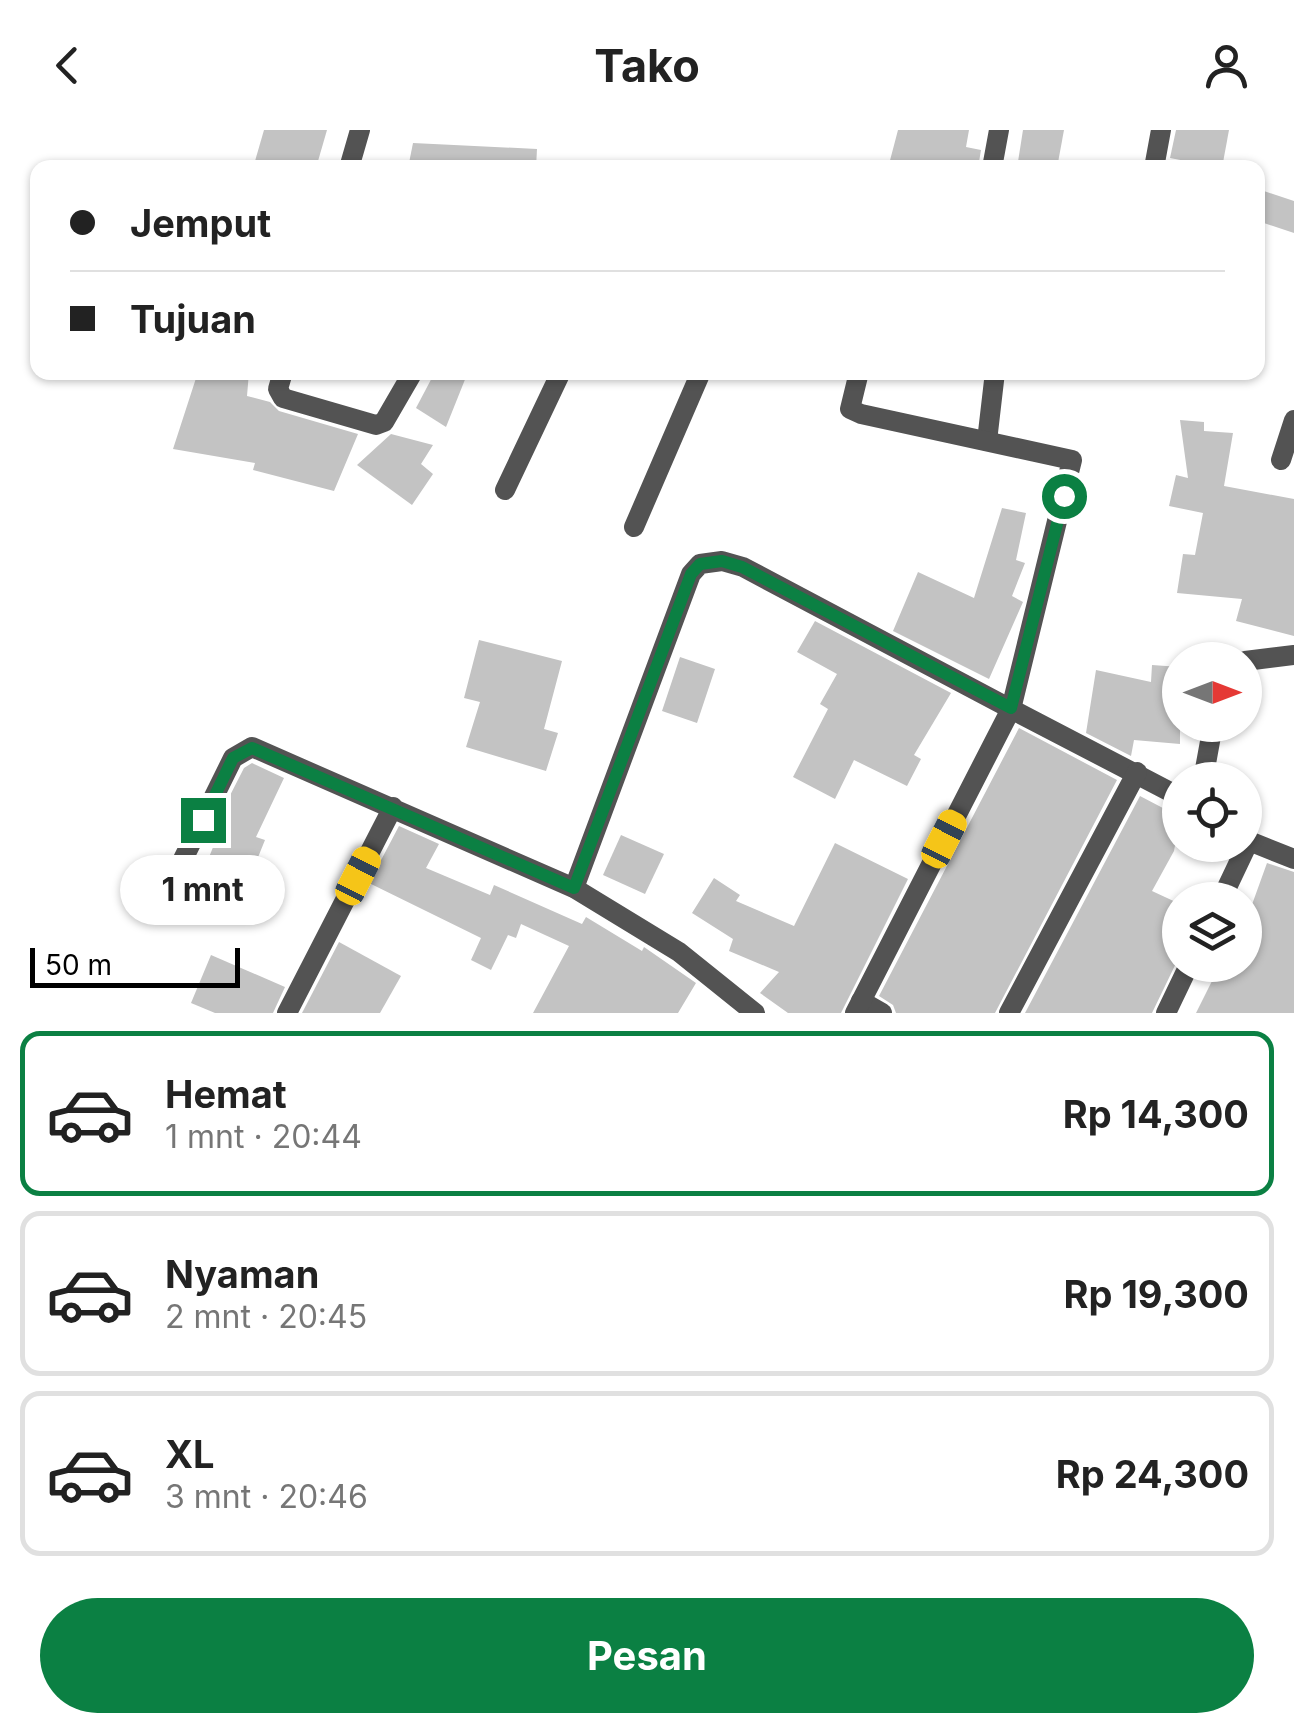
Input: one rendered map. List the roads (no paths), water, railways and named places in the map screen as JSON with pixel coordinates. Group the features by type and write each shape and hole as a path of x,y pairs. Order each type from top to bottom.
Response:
{"street":[{"path":"351,160 360,130"},
{"path":"993,160 999,130"},
{"path":"1155,160 1160,130"},
{"path":"280,380 278,388 283,398 376,425 384,422 408,380"},
{"path":"505,490 557,380"},
{"path":"634,526 698,380"},
{"path":"857,380 850,409 1072,460 1011,708 858,1007 882,1013"},
{"path":"987,441 994,380"},
{"path":"1281,460 1294,420"},
{"path":"574,888 691,574 700,564 722,561 742,567 1162,786"},
{"path":"1262,659 1294,655"},
{"path":"157,912 239,751 252,748 393,806 574,888 680,952 755,1013"},
{"path":"1009,1013 1137,772"},
{"path":"287,1013 393,806"},
{"path":"1262,846 1294,859"},
{"path":"1166,1013 1181,982"}]}
